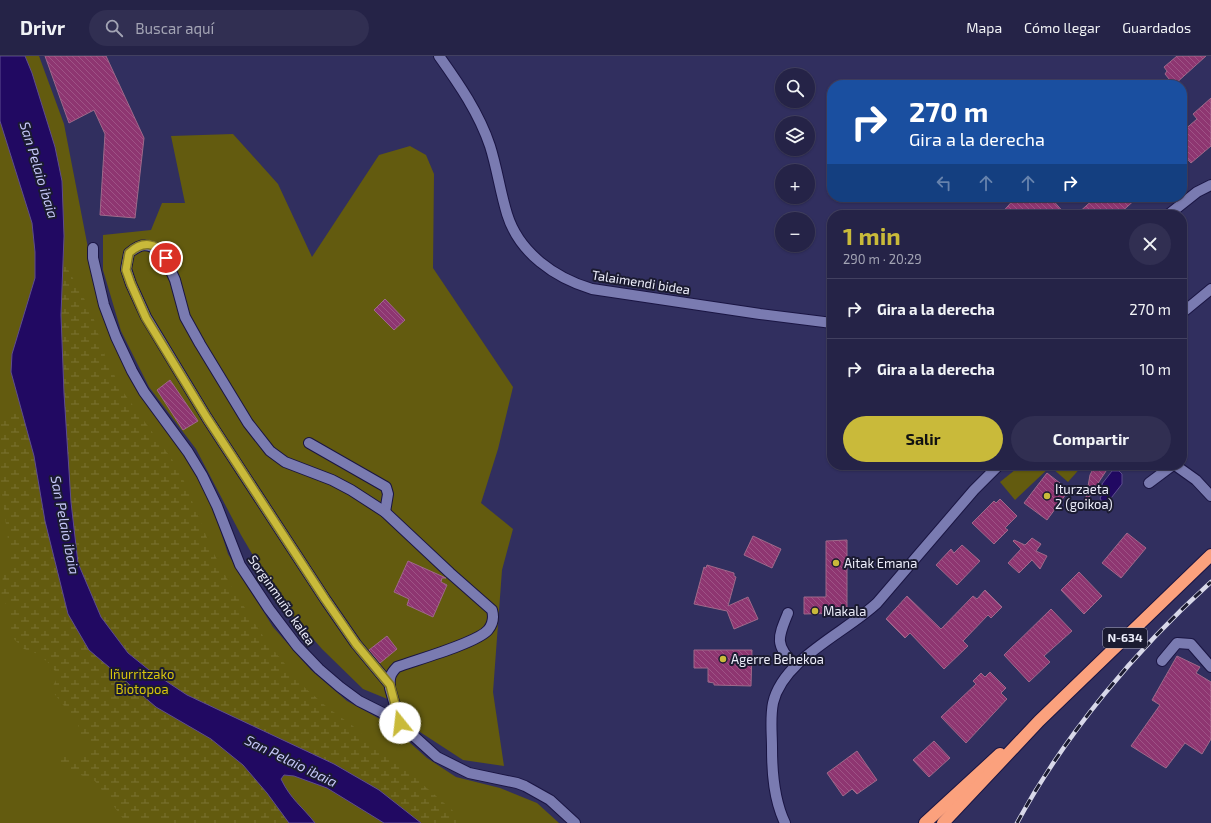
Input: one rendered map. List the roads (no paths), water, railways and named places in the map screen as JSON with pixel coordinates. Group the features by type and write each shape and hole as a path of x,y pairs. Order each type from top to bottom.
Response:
{"highway":[{"name":"N-634","path":"925,823 989,763 1039,721 1211,555"},
{"name":"N-634","path":"943,823 952,818 1039,721"}],"street":[{"name":"Talaimendi bidea","path":"439,56 462,88 482,126 492,152 507,216 513,228 526,247 550,270 570,282 592,289 827,322"},
{"path":"1187,200 1197,192 1211,185"},
{"path":"1174,210 1184,202"},
{"path":"390,685 356,644 325,599 192,393 146,318 126,270 129,253 139,245 146,244 162,251 175,280 185,317 248,423 270,451 285,462 332,480 351,490 385,512 492,610 493,620 491,626 479,638 397,667 390,675 390,685 400,723"},
{"name":"Sorginmuño kalea","path":"93,248 93,258 104,305 118,343 144,392 188,452 202,475 217,506 240,565 277,620 297,646 315,665 351,695 400,723 437,757 469,773 518,783 531,789 550,800 575,823"},
{"path":"1187,309 1211,289"},
{"path":"309,443 386,487 388,494 385,512"},
{"path":"785,823 775,794 772,771 772,712 777,691 782,681 795,664 863,616 877,603 974,490 994,470"},
{"path":"1149,483 1167,470"},
{"path":"1181,470 1196,480 1211,496"},
{"path":"788,613 780,633 779,644 784,654 795,664"},
{"path":"1162,661 1178,642 1191,644 1211,667"}],"water":[{"name":"San Pelaio ibaia","path":"0,56 25,56 32,73 55,147 62,181 64,236 61,315 71,502 78,563 101,617 128,653 149,670 187,695 334,764 379,790 421,823 384,823 327,788 294,776 284,775 281,779 285,786 293,798 315,823 289,823 267,793 243,765 211,739 156,707 89,650 68,614 45,521 34,456 11,372 12,354 35,278 35,252 32,223 0,121"},
{"path":"1112,471 1119,471 1122,474 1122,484 1108,502 1102,502 1100,498 1103,493 1102,484"}],"railway":[{"path":"1017,823 1057,757 1104,695 1156,636 1211,582"}],"place":[{"name":"Iturzaeta 2 (goikoa)","path":"1047,496"},
{"name":"Aitak Emana","path":"836,563"},
{"name":"Makala","path":"815,611"},
{"name":"Agerre Behekoa","path":"723,659"}],"park label":[{"name":"Iñurritzako Biotopoa","path":"142,682"}]}
